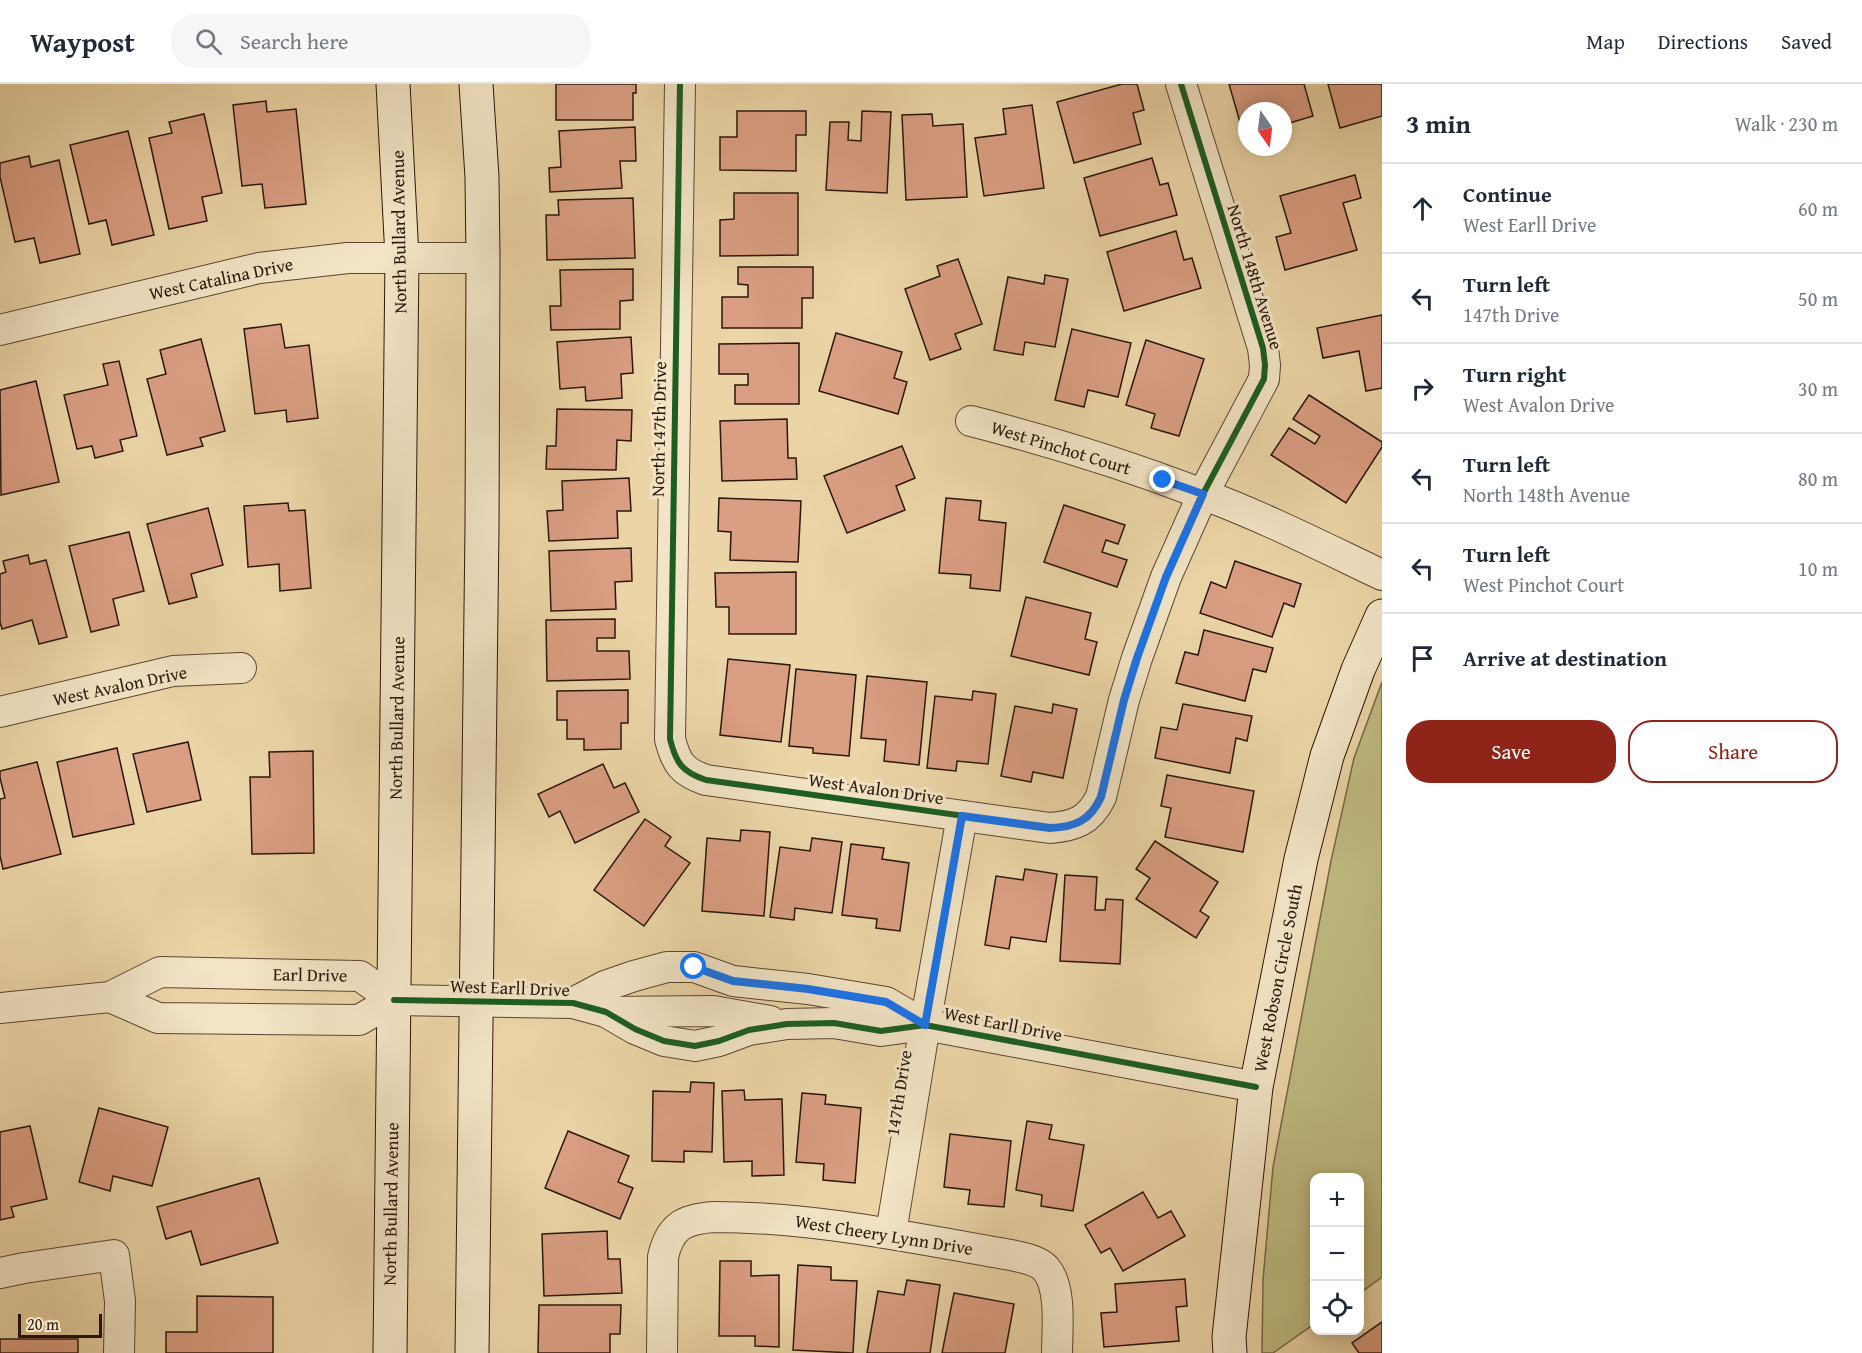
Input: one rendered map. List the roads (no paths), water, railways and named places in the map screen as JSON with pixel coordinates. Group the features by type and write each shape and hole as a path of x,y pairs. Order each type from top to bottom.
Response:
{"main road":[{"name":"North Bullard Avenue","path":"390,1353 402,257 393,84"},
{"path":"472,1353 482,539 483,258 482,177 476,84"},
{"name":"West Robson Circle South","path":"1230,1353 1232,1302 1256,1087 1301,859 1327,756 1358,670 1382,616"}],"street":[{"name":"North 147th Drive","path":"680,84 670,739 674,756 686,771"},
{"name":"North 148th Avenue","path":"1095,810 1106,783 1114,741 1137,658 1166,577 1203,494 1264,379 1263,348 1181,84"},
{"name":"West Catalina Drive","path":"0,330 259,268 348,258 483,258"},
{"name":"West Pinchot Court","path":"970,421 1090,454 1203,494 1382,575"},
{"name":"West Avalon Drive","path":"0,712 173,671 242,668"},
{"name":"West Avalon Drive","path":"686,771 695,776 719,782 1056,828 1076,823 1095,810"},
{"name":"147th Drive","path":"891,1233 962,816"},
{"name":"West Earll Drive","path":"573,1003 605,986 634,976 667,967 694,967 733,981 808,989 886,1002 925,1025"},
{"name":"Earl Drive","path":"0,1008 110,997 160,972 360,976 394,1000 359,1020 158,1018 110,997"},
{"name":"West Earll Drive","path":"394,1000 573,1003 606,1012 635,1029 664,1041 695,1046 749,1030 787,1024 834,1023 881,1031 925,1025 1256,1087"},
{"name":"West Cheery Lynn Drive","path":"662,1353 663,1257 669,1237 683,1223 702,1218 725,1217 809,1222 891,1233 1037,1263 1046,1269 1052,1279 1057,1303 1057,1353"},
{"path":"0,1274 24,1268 114,1255 120,1301 119,1353"}]}
